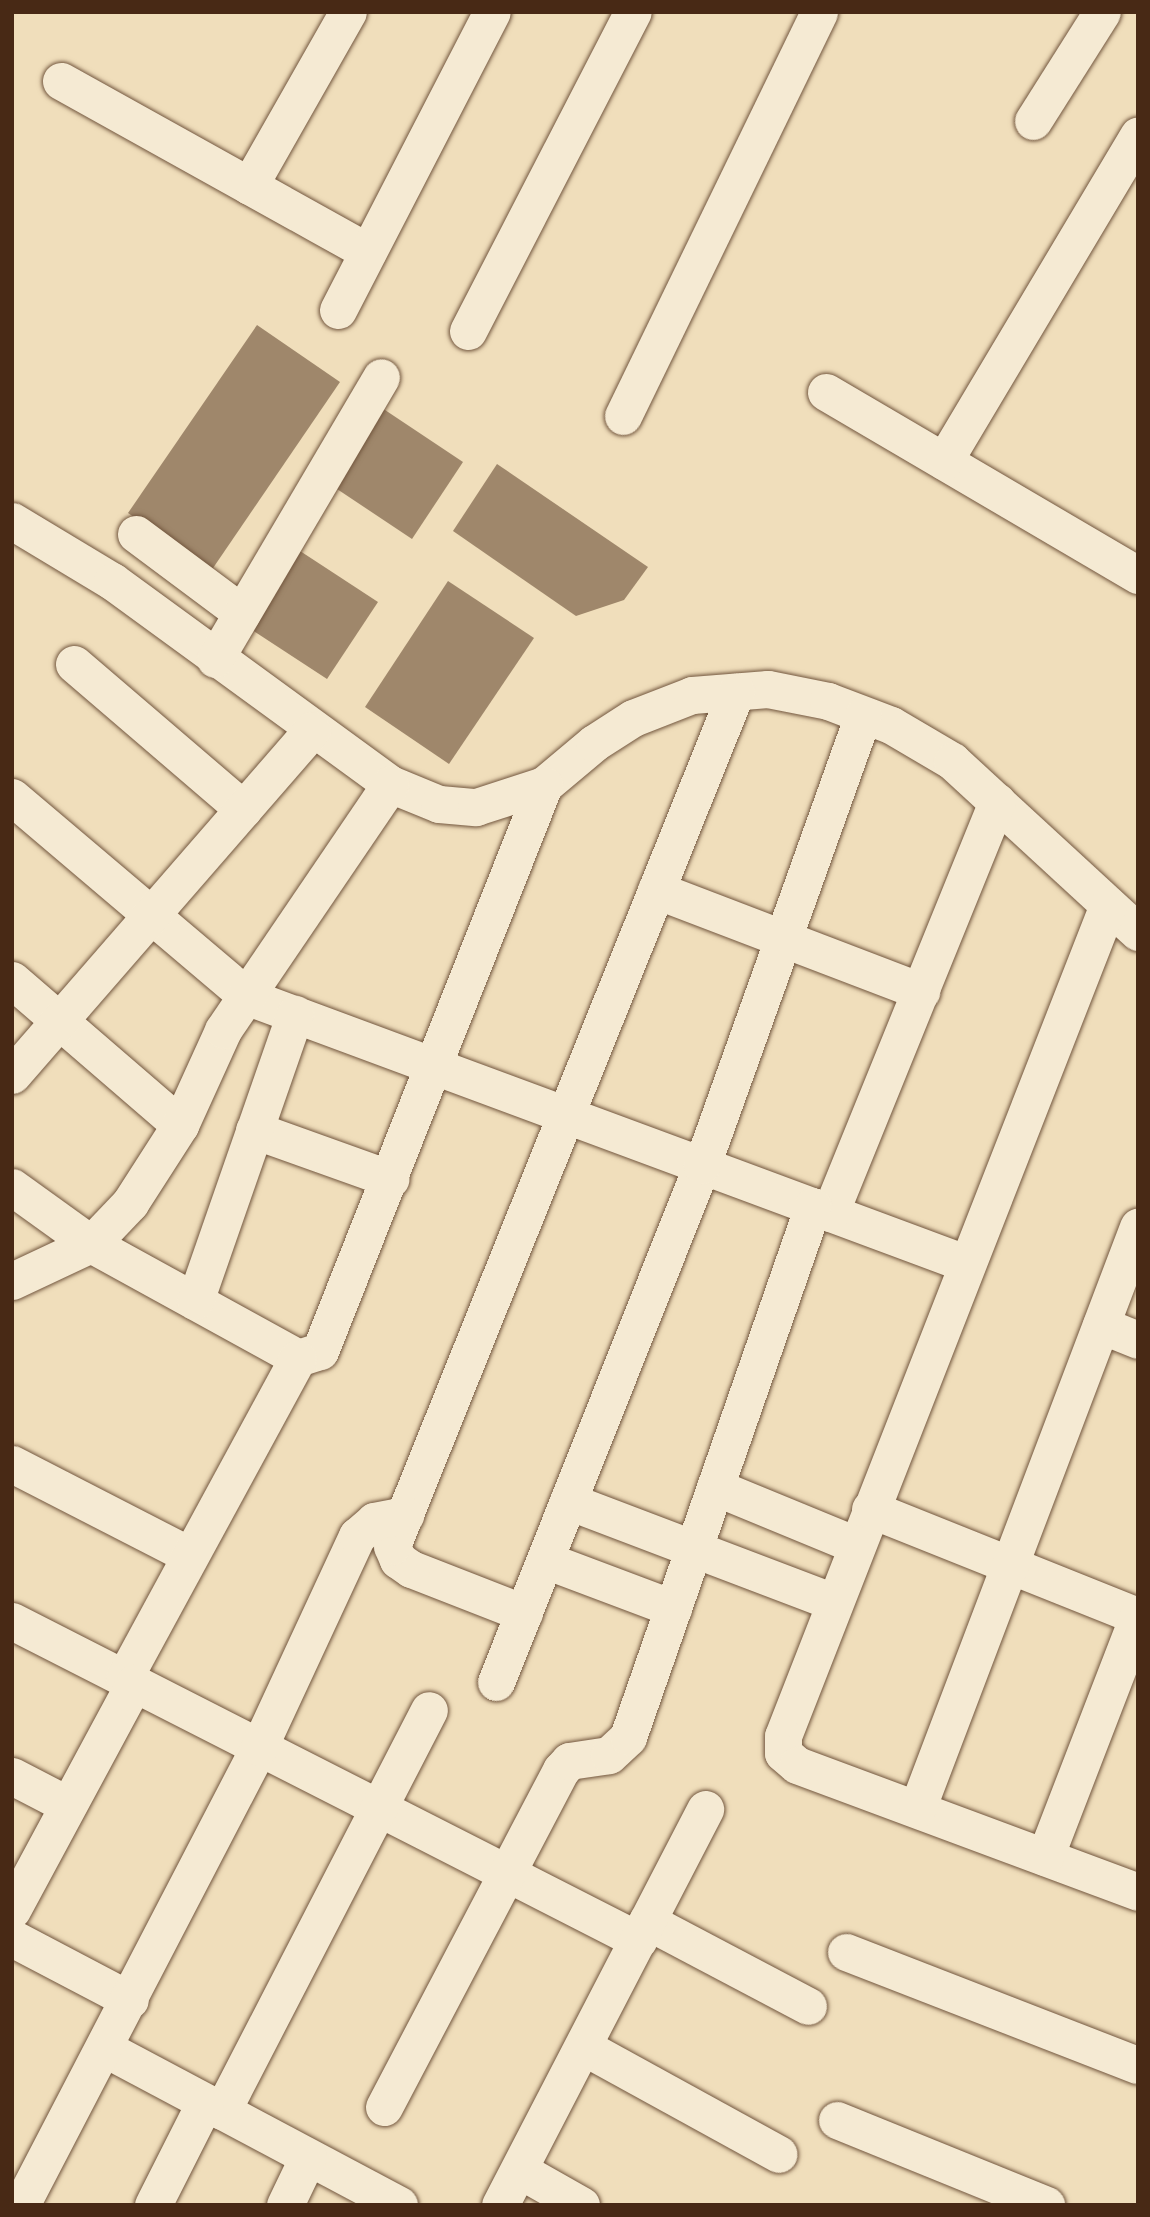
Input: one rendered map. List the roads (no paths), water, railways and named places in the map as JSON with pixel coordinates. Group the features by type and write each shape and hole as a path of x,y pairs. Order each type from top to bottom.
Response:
{"street":[{"path":"338,310 492,12"},
{"path":"468,331 633,12"},
{"path":"623,416 819,12"},
{"path":"1033,121 1102,12"},
{"path":"249,186 339,15"},
{"path":"61,81 368,252"},
{"path":"944,461 1138,135"},
{"path":"215,659 381,377"},
{"path":"826,392 1138,575"},
{"path":"12,521 113,581 215,659 390,784 439,804 476,807 544,785 594,743 633,718 692,695 768,689 828,701 863,715 952,761 1138,932"},
{"path":"136,534 242,613"},
{"path":"74,664 243,809"},
{"path":"524,1613 411,1569 398,1560 391,1546 736,692"},
{"path":"496,1682 702,1165 863,715"},
{"path":"12,1075 312,730"},
{"path":"12,1281 90,1244 130,1203 180,1125 217,1041 390,784"},
{"path":"12,1186 90,1244 298,1358 320,1352 391,1179 544,785"},
{"path":"12,797 149,917 248,997 965,1263"},
{"path":"384,2107 561,1770 569,1761 609,1755 628,1737 715,1487 821,1210 920,991 997,802"},
{"path":"656,890 920,991"},
{"path":"1108,905 965,1263 834,1602 783,1736 783,1753 797,1765 1138,1892"},
{"path":"12,980 180,1125"},
{"path":"195,1301 295,1014"},
{"path":"254,1130 391,1179"},
{"path":"917,1809 1138,1227"},
{"path":"1101,1325 1138,1340"},
{"path":"12,1910 68,1805 189,1555 298,1358"},
{"path":"12,1464 189,1555"},
{"path":"715,1487 856,1545"},
{"path":"568,1501 834,1602"},
{"path":"870,1509 1138,1616 1045,1857"},
{"path":"21,2205 106,2049 259,1747 357,1535 374,1521 405,1515"},
{"path":"545,1560 673,1608"},
{"path":"12,1621 506,1873 643,1931 808,2006"},
{"path":"153,2205 213,2106 379,1808 429,1710"},
{"path":"12,1776 68,1805"},
{"path":"500,2205 521,2171 705,1809"},
{"path":"12,1938 130,2000"},
{"path":"846,1952 1138,2065"},
{"path":"584,2047 779,2154"},
{"path":"106,2049 399,2205"},
{"path":"837,2120 1046,2205"},
{"path":"285,2205 308,2157"},
{"path":"521,2171 581,2205"}]}
